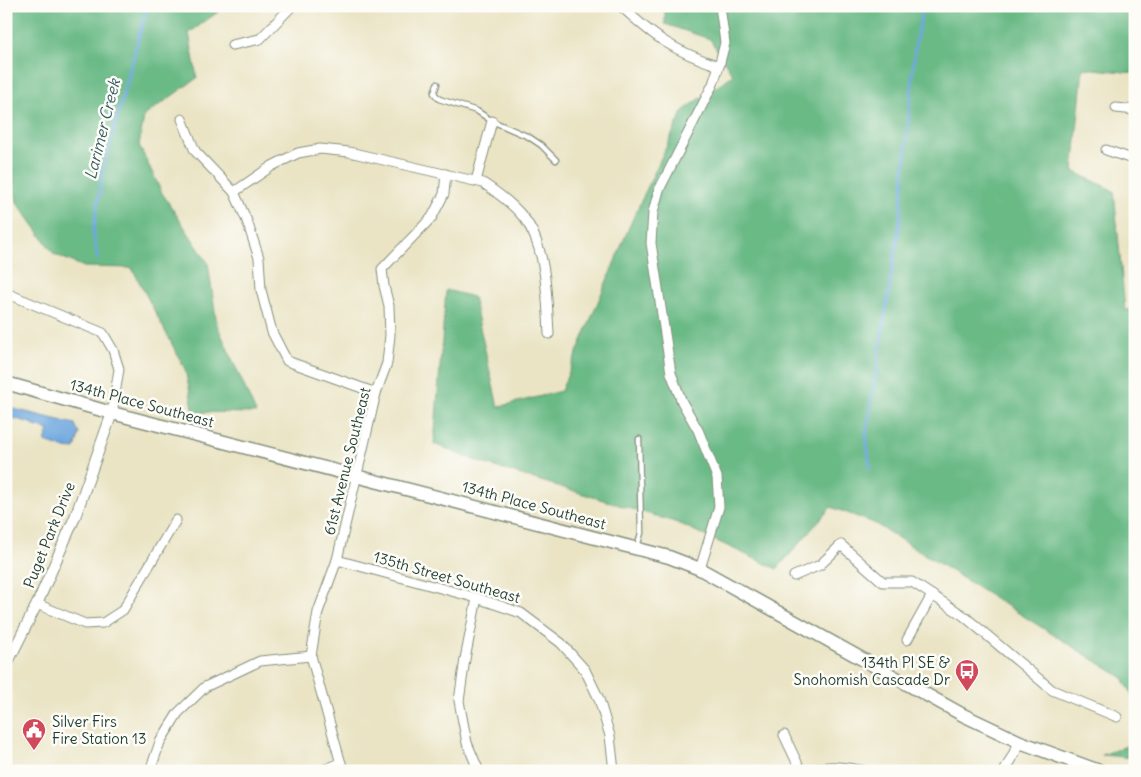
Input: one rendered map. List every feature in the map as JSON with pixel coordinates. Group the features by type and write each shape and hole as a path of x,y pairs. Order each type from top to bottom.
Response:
{"main road":[{"name":"134th Place Southeast","path":"6,383 112,413 669,557 700,569 958,712 1020,742 1099,771"}],"street":[{"path":"232,45 260,39 292,6"},
{"path":"621,6 644,28 670,46 692,57 719,66"},
{"path":"700,569 719,507 717,477 698,430 682,402 671,373 651,243 653,212 659,190 713,84 719,66 725,44 720,6"},
{"path":"1116,108 1135,110"},
{"path":"182,119 195,151 234,192 247,221 259,258 261,290 272,332 287,360 376,393"},
{"path":"476,181 492,121"},
{"path":"234,192 272,166 298,153 320,149 349,152 483,183 500,194 524,218 534,234 542,259 547,294 549,334"},
{"path":"1106,150 1135,160"},
{"name":"61st Avenue Southeast","path":"342,767 311,656 318,612 337,560 376,393 387,363 390,335 389,306 382,269 432,217 444,194 446,174"},
{"path":"6,293 103,333 114,350 119,369 112,413"},
{"name":"Puget Park Drive","path":"6,666 37,604 75,517 112,413"},
{"path":"37,604 85,624 103,623 123,610 176,520"},
{"path":"794,576 820,565 841,545 883,582 912,582 964,616 1052,690 1117,717"},
{"name":"135th Street Southeast","path":"337,560 477,598 521,613 561,643 585,670 599,700 610,736 614,771"},
{"path":"907,640 932,595"},
{"path":"477,598 459,701 467,743 478,769"},
{"path":"150,771 160,742 178,713 205,687 260,661 311,656"},
{"path":"784,735 801,771"},
{"path":"1005,771 1020,742"},
{"path":"810,771 821,767 840,766 865,771"},
{"path":"321,771 342,767"}],"lane":[{"path":"437,84 434,93 439,99 477,111 492,121 529,137 556,160"},
{"path":"637,548 641,533 639,439"}],"green space":[{"path":"6,6 226,6 189,33 197,78 144,116 139,145 162,193 208,263 217,325 256,413 194,412 185,369 132,268 84,267 54,254 17,202 6,135"},
{"path":"665,6 1135,6 1135,73 1083,68 1073,171 1114,191 1125,310 1135,309 1135,700 1123,678 874,523 831,507 777,569 678,523 479,462 434,444 446,290 473,297 498,407 561,391 630,225 683,111 733,75 710,39 665,24"},
{"path":"1135,743 1135,758 1102,755"}],"water":[{"path":"6,407 75,424 79,434 75,449 63,448 45,442 49,430 6,416"}],"waterway":[{"name":"Larimer Creek","path":"98,259 93,232 103,171 147,6"},
{"path":"870,468 866,435 900,221 915,47 923,6"}],"place":[{"name":"134th Pl SE & Snohomish Cascade Dr","path":"967,692"},
{"name":"Silver Firs Fire Station 13","path":"34,751"}]}
